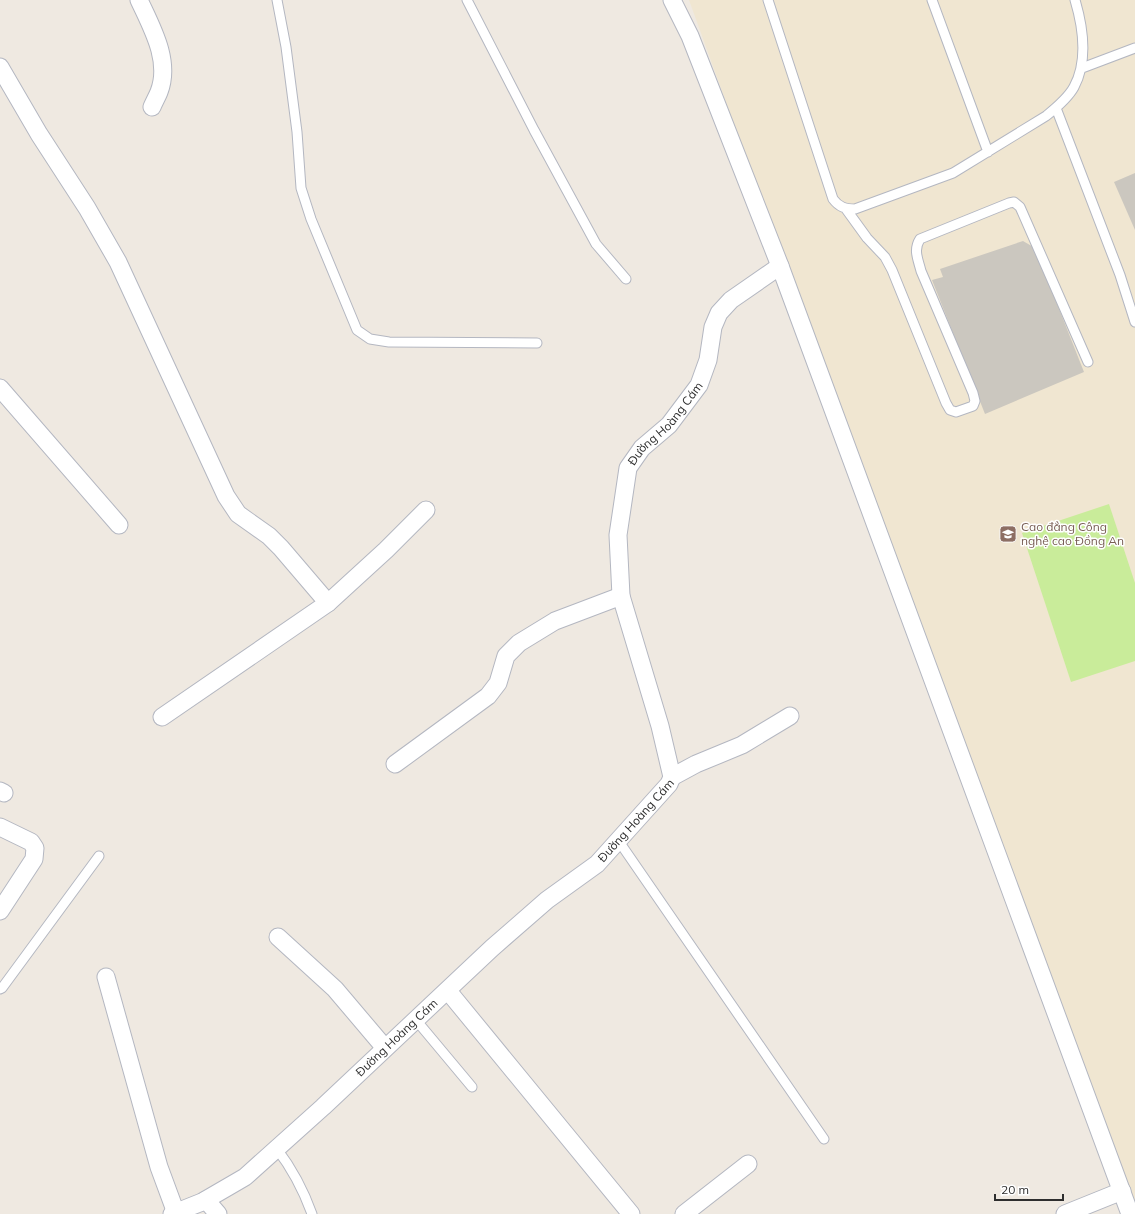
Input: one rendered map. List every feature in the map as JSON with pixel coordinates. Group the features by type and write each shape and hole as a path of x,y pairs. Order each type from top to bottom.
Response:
{"street":[{"path":"139,0 154,32 162,58 162,78 159,91 152,107"},
{"path":"672,0 690,36 780,266 1130,1214"},
{"path":"0,68 87,208 118,262 226,496 238,514 269,536 277,544 328,603"},
{"name":"Đường Hoàng Cám","path":"174,1214 206,1200 245,1177 448,991 492,948 547,900 597,864 669,784 672,777 660,726 621,596 618,535 628,468 642,448 669,425 699,385 708,360 713,327 719,313 731,300 780,266"},
{"path":"0,388 119,525"},
{"path":"162,717 328,603 386,550 426,510"},
{"path":"395,764 488,696 498,683 506,656 519,643 555,621 621,596"},
{"path":"672,777 696,764 742,745 790,716"},
{"path":"0,827 31,842 36,848 34,859 0,911"},
{"path":"278,937 335,989 385,1048"},
{"path":"106,977 159,1167 174,1214"},
{"path":"448,991 631,1214"},
{"path":"684,1214 748,1164"},
{"path":"1065,1214 1122,1191"},
{"path":"206,1200 218,1214"}],"lane":[{"path":"277,0 286,47 297,132 302,188 310,219 357,330 370,339 389,342 537,343"},
{"path":"467,0 534,130 596,244 626,279"},
{"path":"768,0 833,200 838,205 846,209 855,209 953,174 1046,116 1056,108 1073,88 1082,68 1083,45 1079,13 1074,0"},
{"path":"932,0 988,152"},
{"path":"1082,68 1135,48"},
{"path":"1056,108 1120,275 1135,322"},
{"path":"846,209 867,238 885,257 892,270 950,410 956,412 973,406 975,401 974,393 921,271 916,246 920,239 1008,203 1014,202 1020,207 1088,362"},
{"path":"618,840 824,1139"},
{"path":"0,989 99,856"},
{"path":"416,1020 472,1087"},
{"path":"277,1149 291,1167 312,1214"}],"shaded area":[{"name":"Cao đẳng Công nghệ cao Đồng An","path":"689,0 1135,0 1135,1214 1075,1068"}],"green space":[{"path":"1109,504 1135,583 1135,661 1071,682 1022,533"}],"building":[{"path":"1135,173 1135,230 1114,182"},
{"path":"1023,241 1035,248 1084,372 985,414 932,280 943,277 940,269"}],"place":[{"name":"Cao đẳng Công nghệ cao Đồng An","path":"1008,534"}]}
